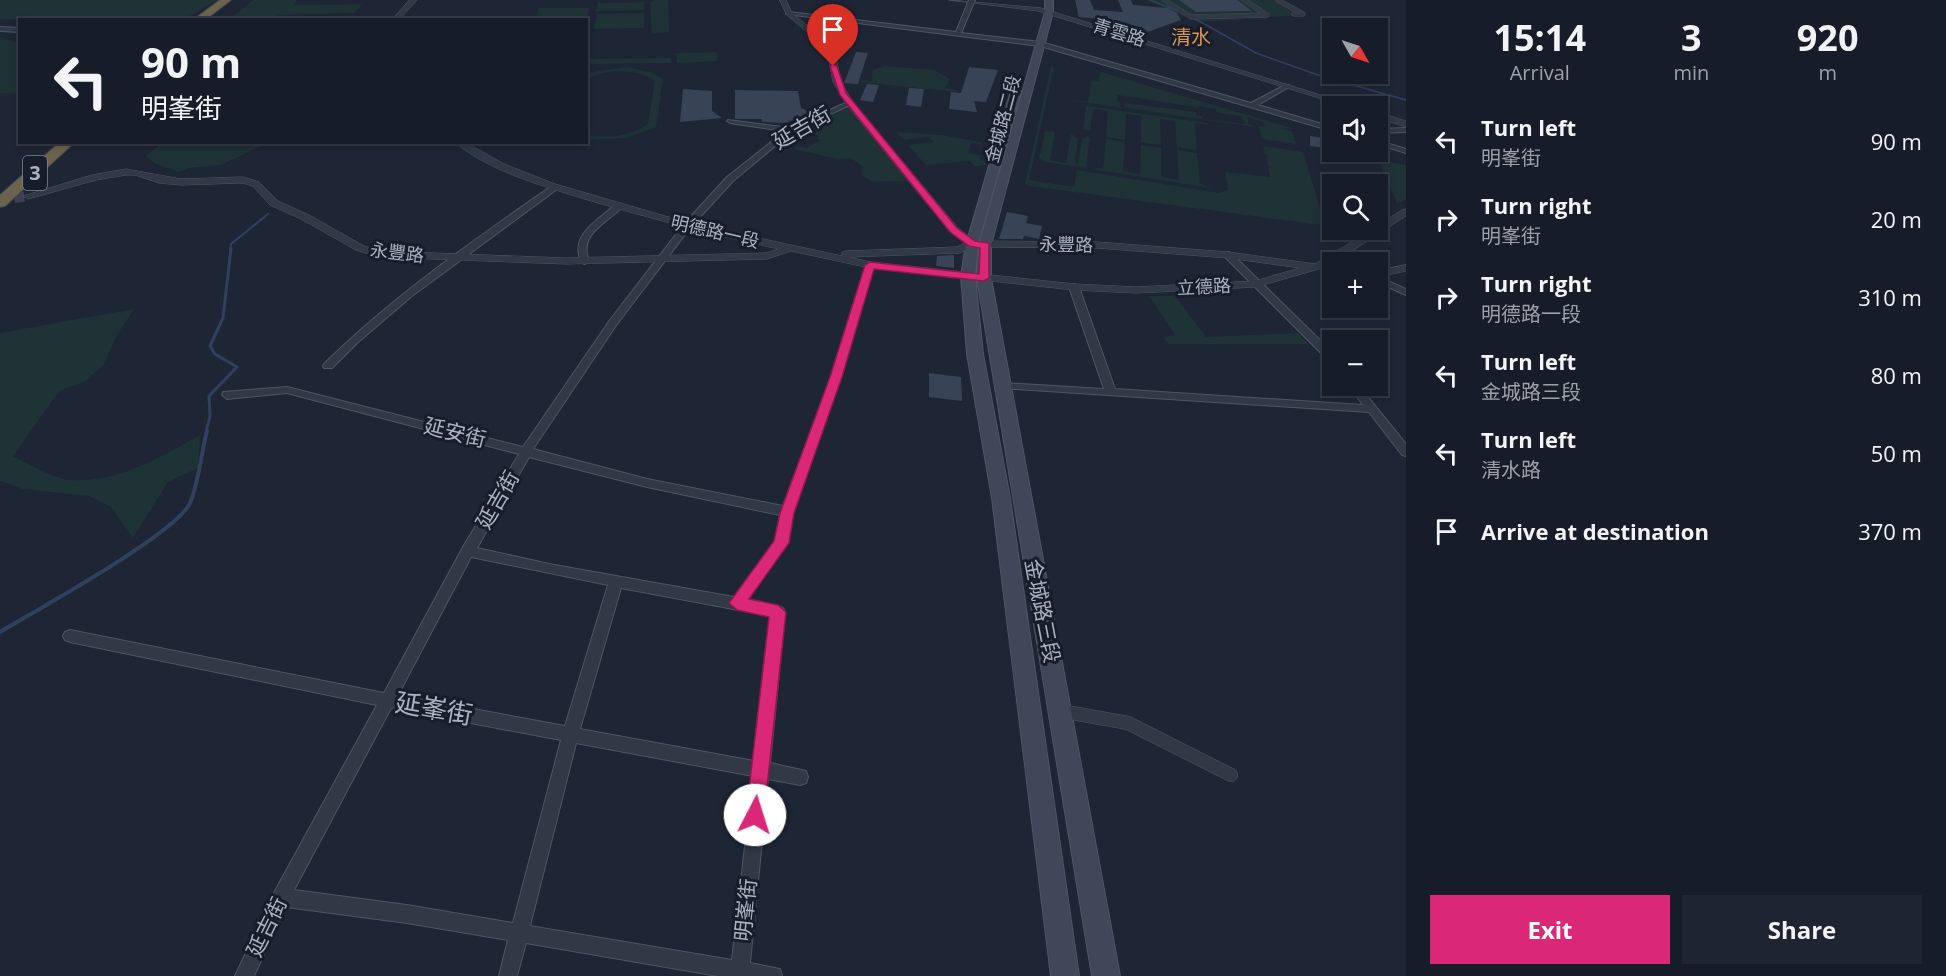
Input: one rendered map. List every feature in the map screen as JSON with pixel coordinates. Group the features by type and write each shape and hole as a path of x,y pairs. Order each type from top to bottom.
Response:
{"highway":[{"path":"202,18 230,3"},
{"path":"216,18 230,3"},
{"name":"3","path":"0,203 67,144"}],"main road":[{"name":"金城路二段","path":"979,245 1043,7 1049,0"},
{"name":"金城路三段","path":"979,245 976,277 975,354 1001,498 1065,976"},
{"name":"金城路三段","path":"976,277 1003,386 1022,507 1106,976"}],"street":[{"path":"397,18 414,0"},
{"path":"783,0 789,14 830,48 837,82 850,103 954,230 979,245"},
{"name":"青雲路","path":"952,0 1043,7 1322,97"},
{"path":"1164,0 1191,18 1267,15 1244,0"},
{"path":"1278,0 1303,14 1294,14"},
{"path":"958,33 971,1"},
{"path":"789,14 1035,43 1322,126"},
{"path":"0,30 18,30"},
{"path":"1254,105 1287,86"},
{"name":"延吉街","path":"244,976 281,897 468,551 526,451 613,322 687,226 730,179 791,130 850,103"},
{"path":"1388,118 1406,124"},
{"path":"730,121 791,130"},
{"path":"1388,131 1406,130"},
{"name":"明德路一段","path":"462,144 501,166 556,187 687,226 870,265 976,277"},
{"path":"1388,145 1406,151"},
{"name":"永豐路","path":"28,196 95,177 126,172 136,172 159,180 181,182 243,180 256,184 274,203 305,217 360,248 394,256 585,261 661,260 767,256 789,249"},
{"path":"328,366 363,330 501,225 556,187"},
{"path":"585,261 581,251 585,237 618,207"},
{"name":"立德路","path":"1344,252 1406,212"},
{"name":"永豐路","path":"819,255 959,250 979,245 1075,244 1228,255 1322,265"},
{"path":"1228,255 1322,348"},
{"path":"468,551 616,582 737,603 781,543 787,513 836,377 870,265"},
{"name":"立德路","path":"976,277 1074,287 1170,290 1256,284 1322,266"},
{"path":"1388,272 1406,268"},
{"path":"1388,284 1406,291"},
{"path":"1074,287 1112,393"},
{"path":"1003,386 1373,409"},
{"name":"延安街","path":"227,395 287,390 647,483 787,513"},
{"path":"1362,396 1406,453"},
{"path":"508,976 570,736 616,582"},
{"name":"明峯街","path":"737,603 778,612 759,771 740,971"},
{"name":"延峯街","path":"70,636 570,736 636,745 759,771 800,777"},
{"path":"1060,711 1128,723 1231,775"},
{"path":"281,897 407,914 773,976"}],"green space":[{"path":"0,0 217,0 187,18 0,19"},
{"path":"253,0 297,0 293,5 362,4 355,13 231,18"},
{"path":"668,0 669,32 652,33 650,2"},
{"path":"1145,0 1275,0 1300,15 1198,22"},
{"path":"644,2 644,10 596,11 598,3"},
{"path":"539,8 589,8 588,18 535,18"},
{"path":"644,13 644,27 641,28 594,29 597,14"},
{"path":"0,37 18,44 18,94 0,93"},
{"path":"717,52 718,61 677,63 676,53"},
{"path":"670,58 671,63 588,64 588,59"},
{"path":"884,66 934,70 950,79 945,88 957,90 957,92 860,82 861,80 872,81 873,70"},
{"path":"625,67 650,72 663,79 656,127 626,138 588,140 588,134 602,137 618,136 648,124 655,81 627,71 602,73 588,79 588,73"},
{"path":"1051,67 1054,67 1029,180 1074,187 1077,170 1219,193 1228,190 1225,172 1270,177 1268,168 1272,167 1268,166 1266,157 1269,156 1265,154 1263,146 1303,152 1322,214 1322,225 1029,186 1025,184"},
{"path":"1101,72 1295,129 1276,128 1292,131 1296,144 1262,139 1259,126 1265,127 1263,122 1248,117 1248,124 1255,127 1055,98 1088,102 1091,80 1098,81","holes":["1118,95 1197,109 1198,106 1216,109 1216,112 1241,116 1246,124 1201,119 1203,116 1197,116 1196,112 1125,103 1124,107 1190,117 1120,107 1120,102 1117,101"]},
{"path":"848,106 909,181 872,182 862,175 863,167 851,158 838,159 794,149 796,146 807,148 820,140 816,138 819,135 803,134 787,139 795,135 795,131"},
{"path":"1086,106 1208,123 1208,125 1195,123 1197,150 1177,147 1175,121 1160,119 1161,145 1141,142 1141,116 1126,114 1125,140 1106,137 1108,111 1093,109 1090,131 1083,130"},
{"path":"896,132 942,135 980,142 984,145 971,143 968,153 981,155 980,160 989,161 987,165 975,166 970,161 926,165 908,145 933,142 929,137 904,140"},
{"path":"1045,132 1055,132 1050,160 1066,163 1071,134 1078,138 1075,163 1078,164 1082,138 1090,137 1086,168 1045,162 1039,158"},
{"path":"1106,139 1125,142 1123,171 1140,174 1141,145 1161,148 1161,177 1179,180 1177,150 1197,153 1200,183 1210,188 1092,169 1103,168"},
{"path":"160,144 266,144 221,165 188,168 179,172 154,163 146,156"},
{"path":"1379,163 1406,165 1406,199 1397,203 1388,183 1388,174 1384,174"},
{"path":"1149,296 1175,296 1206,337 1298,333 1308,344 1168,344 1164,337 1175,335"},
{"path":"134,309 117,335 104,364 86,381 59,391 13,456 56,477 87,480 138,467 200,435 198,468 168,482 133,538 111,507 89,496 23,489 0,481 0,333"}],"building":[{"path":"1075,0 1090,0 1094,10 1123,12 1118,0 1131,0 1133,5 1168,8 1177,13 1181,20 1139,35 1102,24 1100,19 1079,17"},
{"path":"1179,0 1237,0 1252,11 1196,12"},
{"path":"856,52 868,53 858,84 844,83"},
{"path":"969,67 998,70 986,102 974,101 977,112 949,109 951,92 961,93"},
{"path":"867,84 879,85 873,102 860,100"},
{"path":"909,88 924,89 921,107 906,105"},
{"path":"683,89 712,91 712,111 722,118 680,122"},
{"path":"735,90 798,91 801,108 810,112 786,123 762,122 762,119 735,119"},
{"path":"1310,136 1322,138 1322,148 1310,146"},
{"path":"1007,212 1028,216 1026,223 1042,226 1039,239 1024,236 1023,239 999,239"},
{"path":"954,255 954,268 936,266 937,256"},
{"path":"929,373 961,377 962,401 929,397"}],"waterway":[{"path":"1150,0 1183,13"},
{"path":"1192,17 1256,53 1315,74 1406,100"},
{"path":"230,250 231,244 268,214"},
{"path":"206,432 210,416 209,396 237,367 215,354 210,346 223,318 231,248"},
{"path":"0,632 103,571 160,533 180,516 193,495 207,431"}],"tunnel":[{"path":"0,200 28,196"}],"district":[{"name":"清水","path":"1191,37"}],"route":[{"path":"755,815 778,612 737,603 781,543 787,513 824,413 870,265 984,278 985,245 972,244 954,230 843,93 837,82 833,66"}]}
